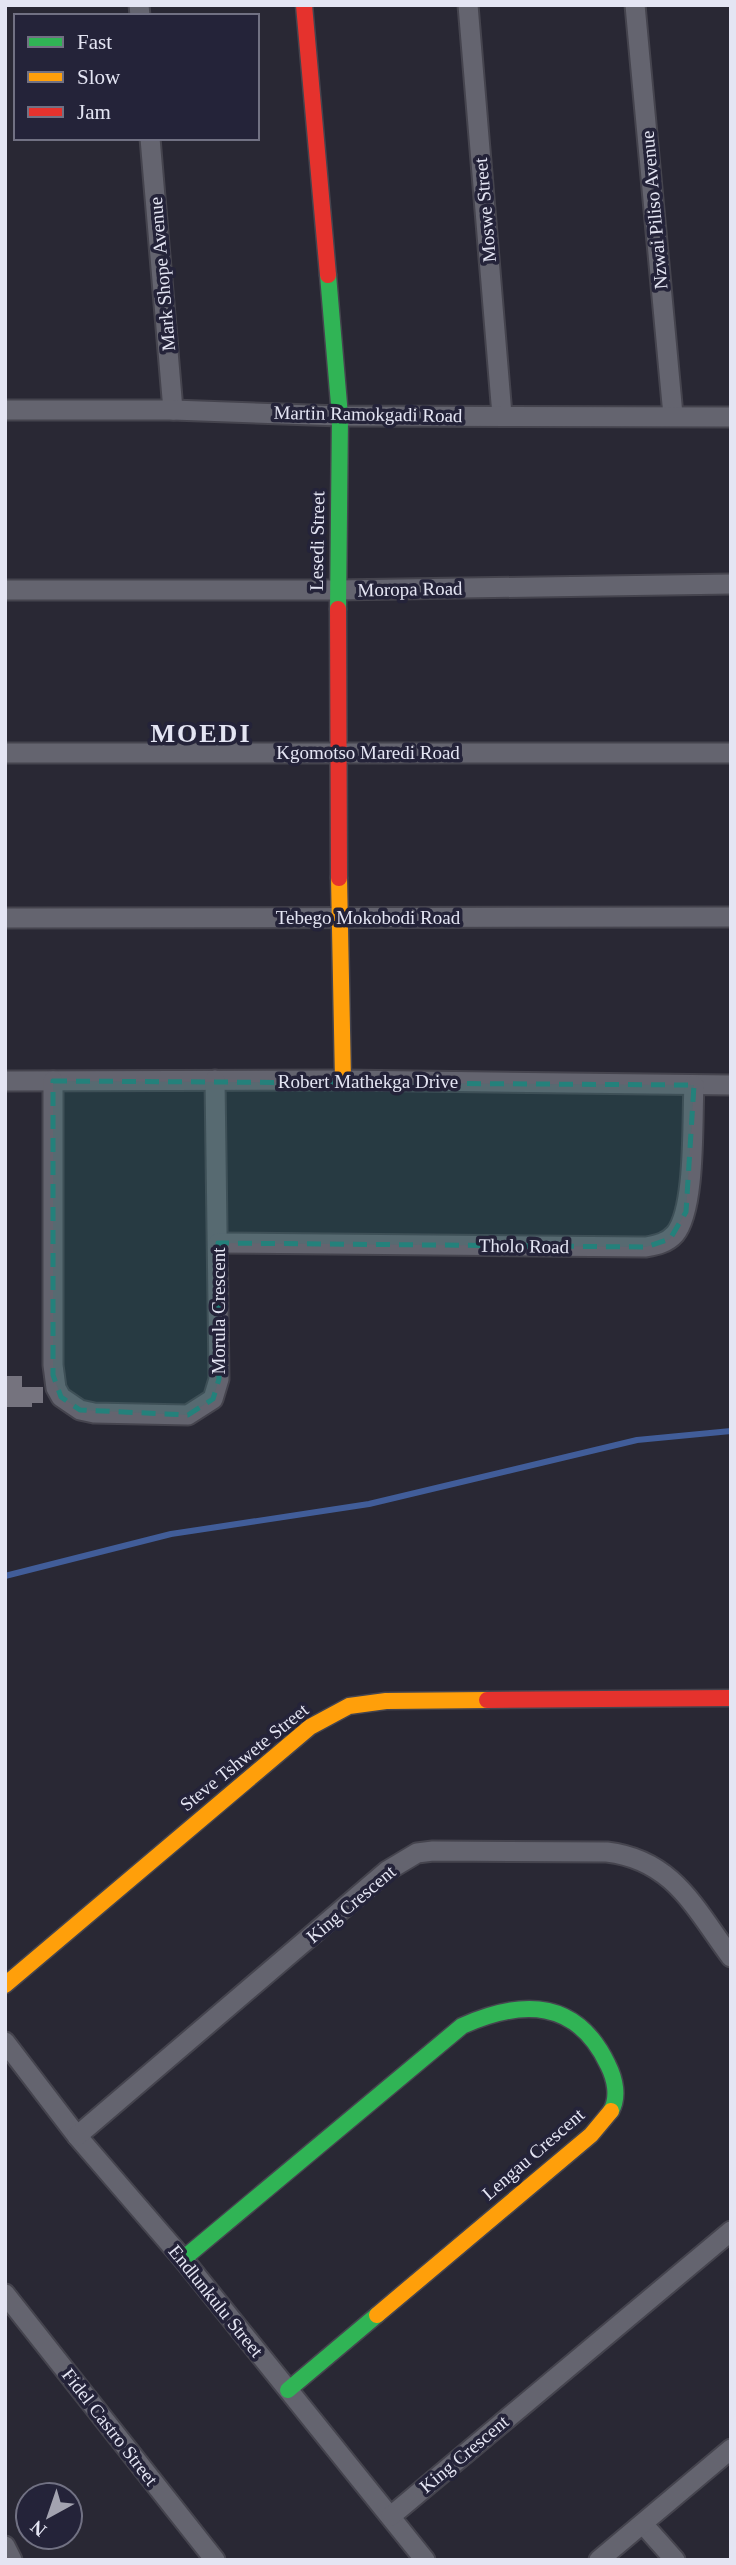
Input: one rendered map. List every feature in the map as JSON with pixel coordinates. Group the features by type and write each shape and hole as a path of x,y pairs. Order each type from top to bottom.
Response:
{"street":[{"name":"Lesedi Street","path":"304,5 340,416 336,752 343,1080"},
{"name":"Moswe Street","path":"468,5 502,415"},
{"name":"Nzwai Piliso Avenue","path":"635,5 673,415"},
{"name":"Mark Shope Avenue","path":"150,140 173,410"},
{"name":"Martin Ramokgadi Road","path":"5,410 173,410 340,416 731,416"},
{"name":"Moropa Road","path":"5,590 337,590 731,584"},
{"name":"Kgomotso Maredi Road","path":"5,753 731,753"},
{"name":"Tebego Mokobodi Road","path":"5,918 731,917"},
{"name":"Morula Crescent","path":"53,1081 53,1365 56,1388 61,1397 80,1410 94,1413 188,1415 206,1406 213,1399 219,1379 215,1080"},
{"name":"Robert Mathekga Drive","path":"5,1081 343,1080 731,1085"},
{"name":"Tholo Road","path":"218,1243 646,1247 663,1243 677,1232 687,1212 694,1085"},
{"name":"Steve Tshwete Street","path":"5,1985 310,1727 349,1706 386,1701 731,1698"},
{"name":"King Crescent","path":"77,2136 387,1871 417,1853 607,1852 633,1855 656,1866 673,1882 731,1957"},
{"name":"Lengau Crescent","path":"183,2259 462,2026 476,2018 497,2011 541,2009 575,2018 589,2032 612,2067 617,2098 613,2109 591,2135 288,2389"},
{"name":"Endlunkulu Street","path":"5,2042 77,2136 183,2259 425,2560"},
{"name":"King Crescent","path":"391,2516 731,2231"},
{"name":"Fidel Castro Street","path":"5,2294 215,2560"},
{"path":"599,2560 731,2449"},
{"path":"643,2524 675,2560"},
{"path":"5,2546 12,2560"}],"highlighted area":[{"path":"53,1081 694,1085 686,1212 670,1239 646,1247 218,1243 219,1379 213,1399 188,1415 80,1410 61,1397 53,1375"}],"building":[{"path":"5,1376 22,1376 22,1387 43,1387 43,1403 32,1403 32,1407 5,1407"}],"waterway":[{"path":"5,1576 171,1534 369,1504 637,1440 731,1431"}],"traffic: fast":[{"path":"328,275 340,416 338,609"},
{"path":"183,2259 462,2026 484,2017 526,2009 546,2011 581,2027 595,2043 613,2076 615,2094 611,2111"},
{"path":"288,2390 377,2315"}],"traffic: slow":[{"path":"339,878 343,1080"},
{"path":"5,1985 310,1727 349,1706 386,1701 487,1700"},
{"path":"377,2315 591,2135 611,2111"}],"traffic: jam":[{"path":"304,5 328,275"},
{"path":"338,609 339,878"},
{"path":"487,1700 731,1698"}],"district":[{"name":"MOEDI","path":"201,733"}]}
